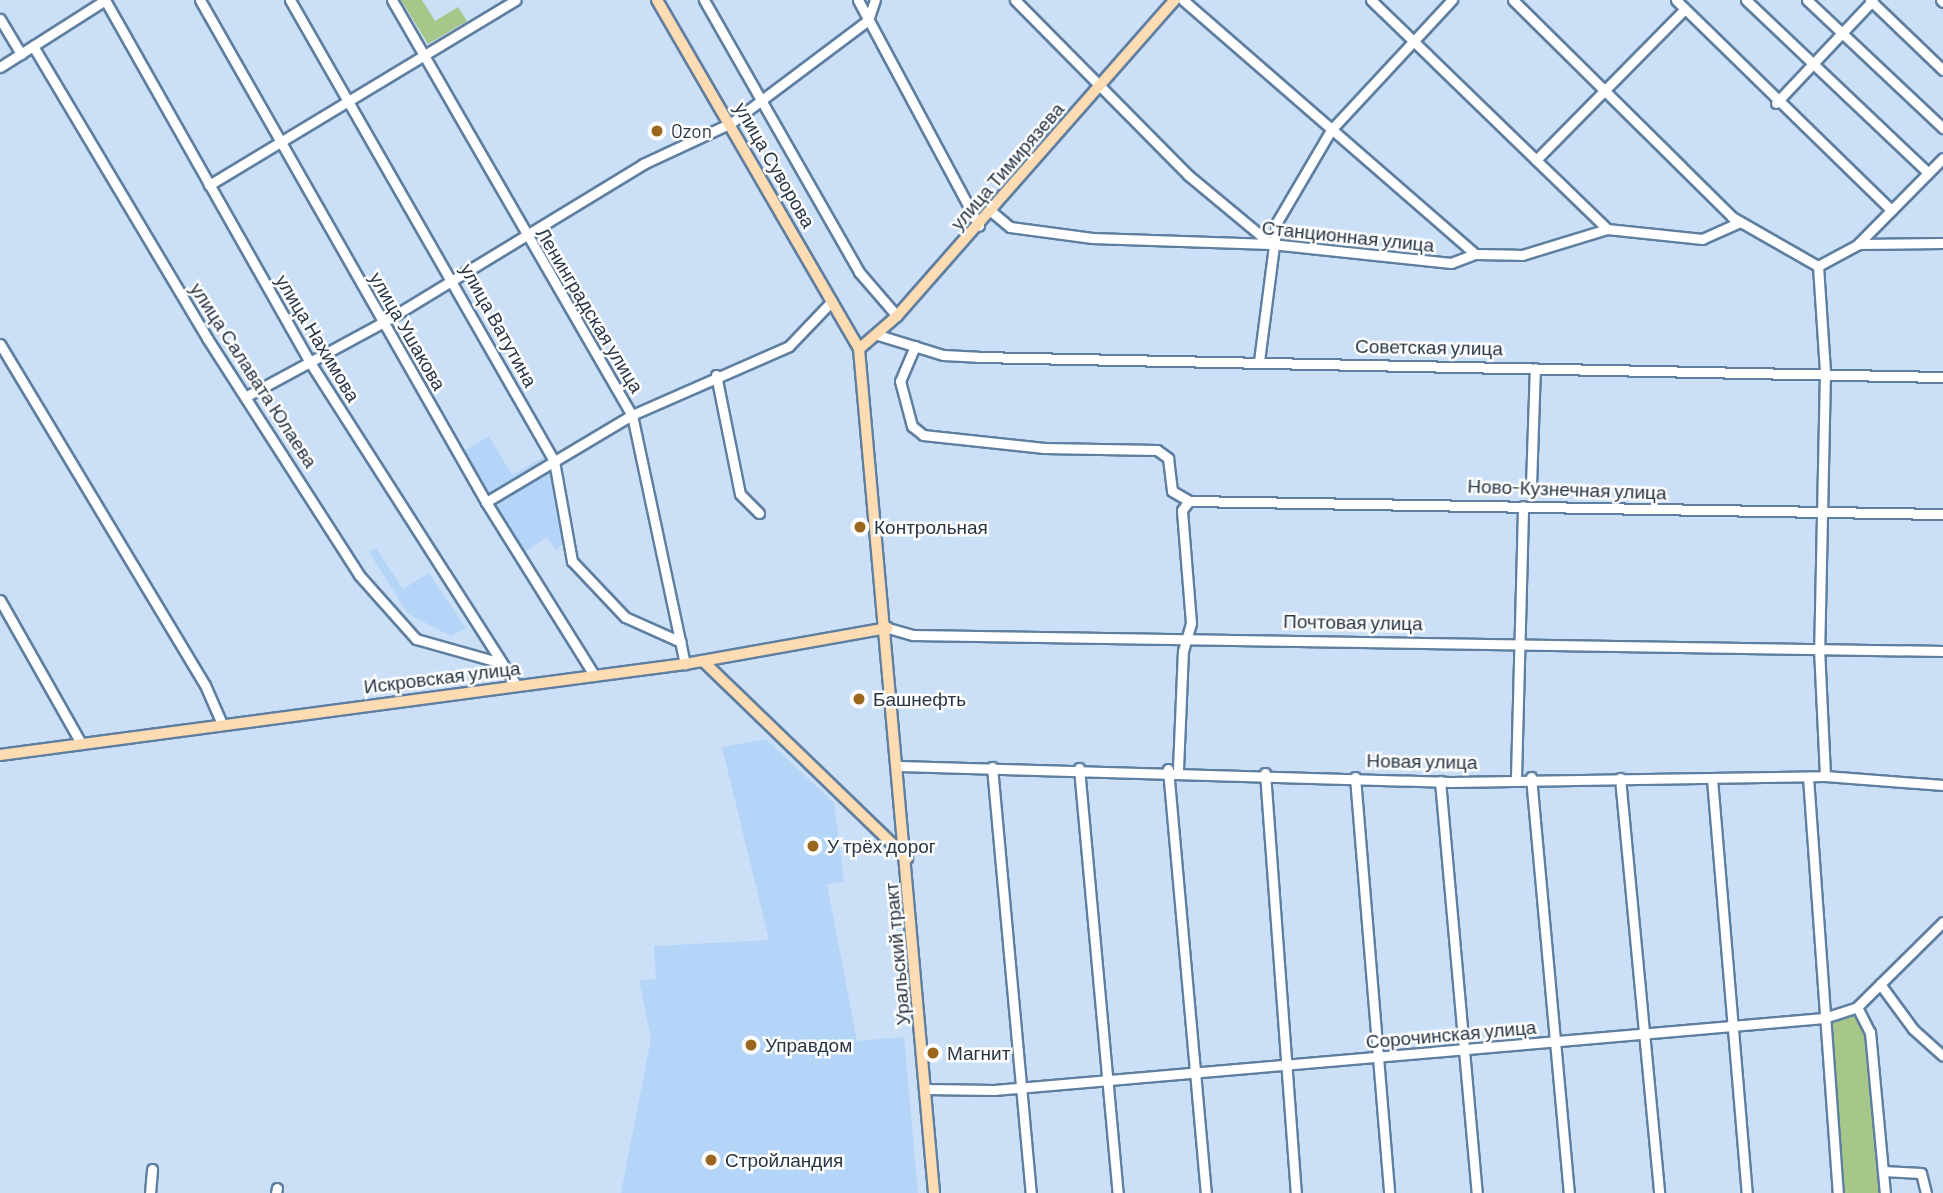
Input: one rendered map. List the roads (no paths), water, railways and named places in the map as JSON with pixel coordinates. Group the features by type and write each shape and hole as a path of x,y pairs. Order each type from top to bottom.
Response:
{"main road":[{"name":"улица Суворова","path":"657,0 731,123 859,349"},
{"name":"улица Тимирязева","path":"859,349 897,316 992,212 1175,0"},
{"name":"Уральский тракт","path":"859,349 888,628 934,1193"},
{"name":"Искровская улица","path":"0,755 684,664 888,628"},
{"path":"703,661 907,858"}],"street":[{"path":"0,67 105,0"},
{"name":"улица Нахимова","path":"105,0 311,364 498,662 516,685"},
{"name":"улица Ушакова","path":"200,0 278,144 486,502 594,675"},
{"name":"улица Ватутина","path":"290,0 454,281 554,461 572,561 625,617 681,642"},
{"name":"Ленинградская улица","path":"392,0 525,235 632,415 684,664"},
{"path":"209,185 516,0"},
{"path":"704,0 859,272 897,316"},
{"path":"858,0 979,226"},
{"path":"245,397 311,364 383,323 643,164 731,123 868,20 875,0"},
{"path":"1015,0 1101,83 1188,175 1271,244"},
{"path":"1183,0 1475,254"},
{"path":"1371,0 1607,229"},
{"path":"1259,361 1271,244 1331,130 1452,0"},
{"path":"1513,0 1740,222 1818,266"},
{"path":"1675,0 1682,12 1891,210"},
{"path":"1746,0 1928,173"},
{"path":"1807,0 1943,128"},
{"path":"1776,103 1871,0 1943,70"},
{"path":"1536,160 1682,12"},
{"path":"0,19 21,54"},
{"name":"улица Салавата Юлаева","path":"33,46 245,397 359,575 416,639 498,662"},
{"path":"1818,266 1859,244 1943,158"},
{"name":"Станционная улица","path":"992,212 1010,226 1092,237 1271,244 1414,262 1451,263 1475,254 1522,255 1607,229 1702,239 1740,222"},
{"path":"1859,244 1943,243"},
{"path":"1818,266 1825,372 1819,648 1825,776"},
{"path":"486,502 632,415 716,375 789,346 832,301"},
{"name":"Советская улица","path":"878,335 915,346 978,358 1825,372 1943,377"},
{"path":"0,344 205,685 222,724"},
{"path":"915,346 900,381 912,426 923,435 1044,448 1157,450 1168,458 1172,491 1189,501 1182,510 1188,635 1173,769 1206,1193"},
{"path":"1531,486 1535,368"},
{"path":"716,375 740,494 759,513"},
{"name":"Ново-Кузнечная улица","path":"1189,501 1943,514"},
{"path":"1516,777 1523,506"},
{"path":"0,600 81,743"},
{"name":"Почтовая улица","path":"888,628 913,635 1188,635 1943,651"},
{"name":"Новая улица","path":"899,766 1173,769 1440,781 1531,776 1712,779 1825,776 1943,785"},
{"path":"992,767 1024,1088 1031,1193"},
{"path":"1079,768 1118,1193"},
{"path":"1265,773 1296,1193"},
{"path":"1531,776 1569,1193"},
{"path":"1354,777 1389,1193"},
{"path":"1808,777 1838,1193"},
{"path":"1620,778 1659,1193"},
{"path":"1712,779 1747,1193"},
{"path":"1440,781 1477,1193"},
{"name":"Сорочинская улица","path":"926,1089 1024,1088 1646,1036 1825,1018 1857,1007 1943,922"},
{"path":"1880,984 1913,1029 1943,1055"},
{"path":"1857,1007 1870,1032 1885,1193"},
{"path":"150,1193 152,1170"},
{"path":"1883,1171 1921,1173 1926,1193"}],"place":[{"name":"Ozon","path":"657,131"},
{"name":"Контрольная","path":"860,527"},
{"name":"Башнефть","path":"859,699"},
{"name":"У трёх дорог","path":"813,846"},
{"name":"Управдом","path":"751,1045"},
{"name":"Магнит","path":"933,1053"},
{"name":"Стройландия","path":"711,1160"}]}
